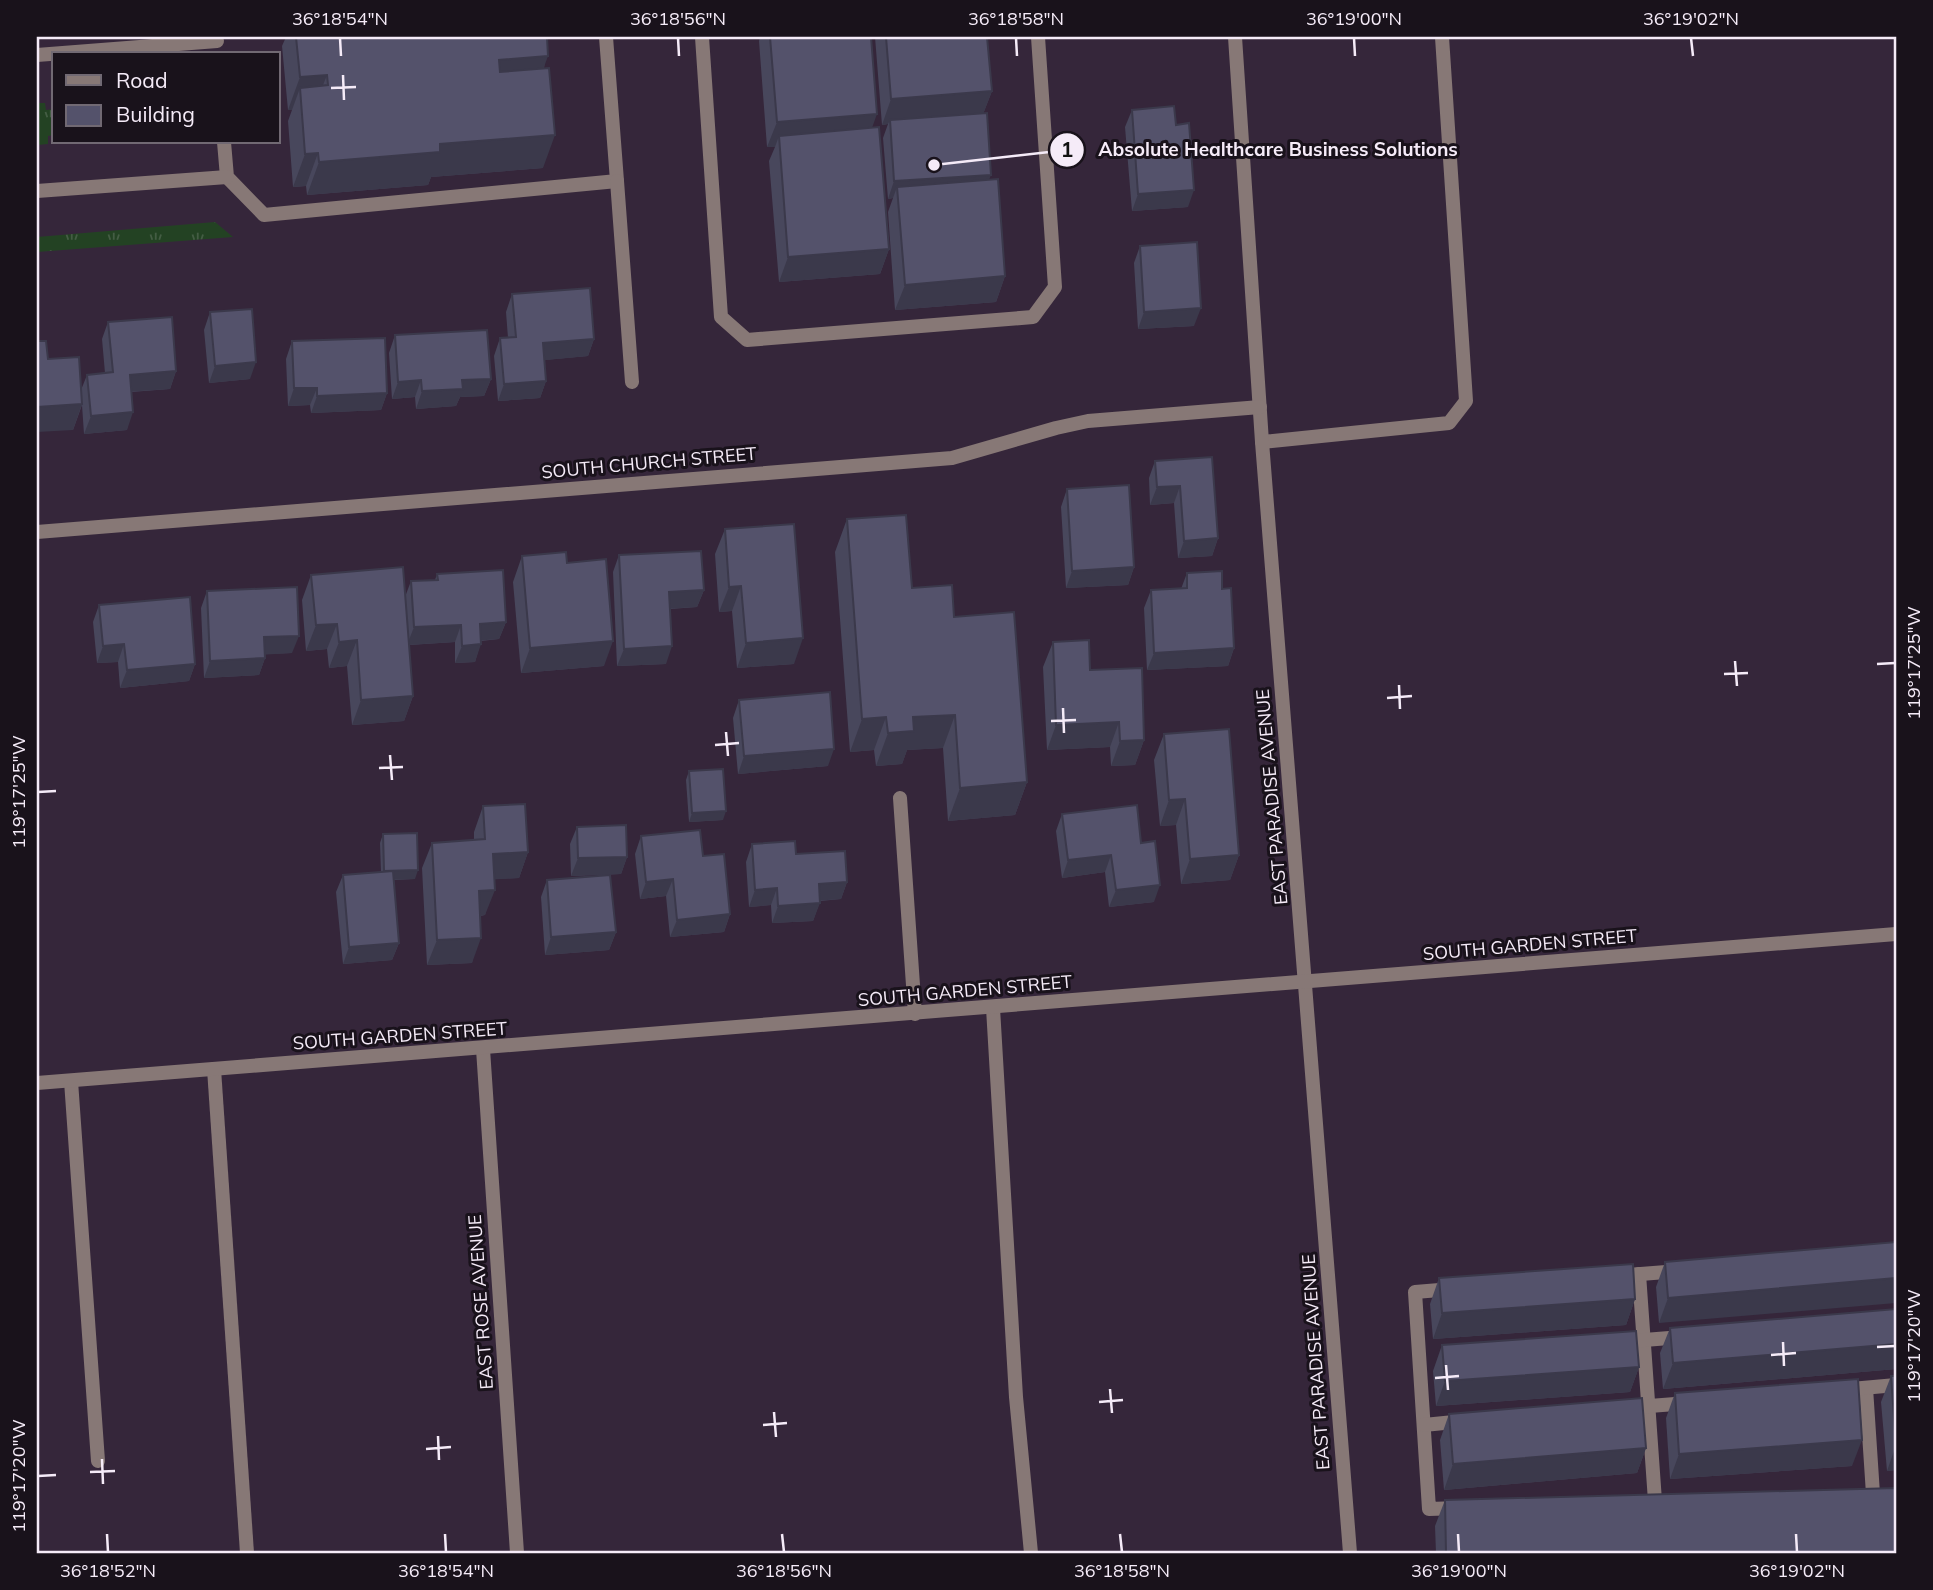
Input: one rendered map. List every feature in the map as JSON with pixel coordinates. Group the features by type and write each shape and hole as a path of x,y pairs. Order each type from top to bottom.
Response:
{"street":[{"path":"606,37 632,382"},
{"path":"702,37 721,317 747,340 1033,317 1055,287 1038,37"},
{"name":"EAST PARADISE AVENUE","path":"1235,37 1262,442 1307,983 1350,1553"},
{"path":"1262,442 1449,423 1466,401 1442,37"},
{"path":"86,52 217,44"},
{"path":"224,144 227,177 264,215 617,181"},
{"path":"37,191 227,177"},
{"name":"SOUTH CHURCH STREET","path":"37,532 952,458 1088,421 1260,407"},
{"path":"900,798 915,1014"},
{"name":"SOUTH GARDEN STREET","path":"37,1083 1896,934"},
{"path":"993,1008 1016,1396 1031,1553"},
{"name":"EAST ROSE AVENUE","path":"483,1048 517,1553"},
{"path":"214,1069 247,1553"},
{"path":"71,1081 98,1461"},
{"path":"1600,1277 1693,1269"},
{"path":"1639,1274 1655,1501"},
{"path":"1468,1288 1415,1292 1427,1357 1424,1425 1429,1509 1469,1508"},
{"path":"1604,1343 1697,1336"},
{"path":"1825,1391 1896,1385"},
{"path":"1866,1388 1873,1494"},
{"path":"1609,1409 1703,1401"},
{"path":"1424,1425 1477,1420"}],"green space":[{"path":"37,103 45,103 46,110 52,109 52,135 48,136 48,144 37,145"},
{"path":"215,222 233,237 37,252 37,237"}],"building":[{"path":"296,37 547,37 548,56 499,60 500,72 549,68 555,135 440,144 440,152 319,162 318,153 305,154 300,88 328,85 327,75 300,77"},
{"path":"770,37 871,37 877,114 777,122"},
{"path":"886,37 987,37 992,91 891,99"},
{"path":"1174,106 1176,125 1189,123 1194,190 1138,194 1132,110"},
{"path":"987,113 991,175 894,181 890,120"},
{"path":"879,127 889,249 788,257 779,136"},
{"path":"998,179 1005,276 905,285 897,187"},
{"path":"1197,242 1201,308 1144,312 1140,246"},
{"path":"590,288 594,339 543,343 546,381 504,384 500,338 516,337 512,294"},
{"path":"252,309 256,362 215,366 210,312"},
{"path":"172,317 176,371 130,375 133,412 91,416 87,375 113,372 108,322"},
{"path":"487,330 491,379 462,380 463,389 422,391 421,380 398,382 395,335"},
{"path":"385,338 387,393 317,396 317,388 294,388 292,341"},
{"path":"37,341 46,341 48,359 79,357 82,404 37,407"},
{"path":"1212,457 1218,538 1184,541 1180,486 1157,487 1155,461"},
{"path":"1129,485 1134,567 1072,571 1067,489"},
{"path":"906,515 912,588 952,585 954,617 1014,612 1027,782 960,788 955,715 913,717 914,731 888,733 886,717 862,719 847,519"},
{"path":"794,524 803,638 746,643 741,586 729,587 725,529"},
{"path":"701,551 704,590 669,592 672,646 624,649 619,555"},
{"path":"566,552 567,563 606,559 613,641 530,648 522,556"},
{"path":"403,567 413,696 361,700 357,640 339,642 337,624 316,625 311,575"},
{"path":"503,570 506,622 480,624 481,644 462,646 461,625 414,627 411,581 438,580 437,574"},
{"path":"1222,571 1222,589 1231,588 1234,648 1154,653 1151,590 1187,588 1187,573"},
{"path":"297,587 299,636 264,637 265,658 210,661 207,591"},
{"path":"190,597 195,664 127,670 124,644 103,646 99,605"},
{"path":"1089,640 1090,670 1142,668 1144,740 1120,741 1119,722 1056,725 1053,642"},
{"path":"830,692 834,749 744,756 739,700"},
{"path":"1229,729 1239,855 1190,859 1185,799 1169,800 1164,734"},
{"path":"723,769 726,811 692,813 689,771"},
{"path":"525,804 528,852 493,854 495,890 479,891 481,938 437,940 432,843 485,839 483,806"},
{"path":"1137,805 1141,843 1155,841 1160,885 1116,890 1111,855 1068,860 1062,814"},
{"path":"626,825 627,857 578,858 577,827"},
{"path":"700,830 703,856 724,854 730,914 677,920 673,879 646,882 641,836"},
{"path":"417,833 418,870 384,871 383,834"},
{"path":"795,841 796,854 845,851 847,882 819,884 820,903 778,906 777,888 755,890 752,844"},
{"path":"393,871 399,943 349,947 343,875"},
{"path":"610,875 616,932 551,937 547,880"},
{"path":"1896,1242 1896,1278 1668,1298 1665,1262"},
{"path":"1633,1264 1635,1299 1442,1313 1439,1278"},
{"path":"1896,1309 1896,1344 1673,1363 1670,1328"},
{"path":"1636,1331 1639,1367 1445,1381 1442,1345"},
{"path":"1891,1376 1896,1376 1896,1445"},
{"path":"1858,1379 1862,1440 1679,1454 1675,1393"},
{"path":"1642,1398 1646,1448 1453,1464 1449,1414"},
{"path":"1896,1488 1896,1553 1446,1553 1445,1500"}],"place":[{"name":"Absolute Healthcare Business Solutions","path":"934,165"}]}
